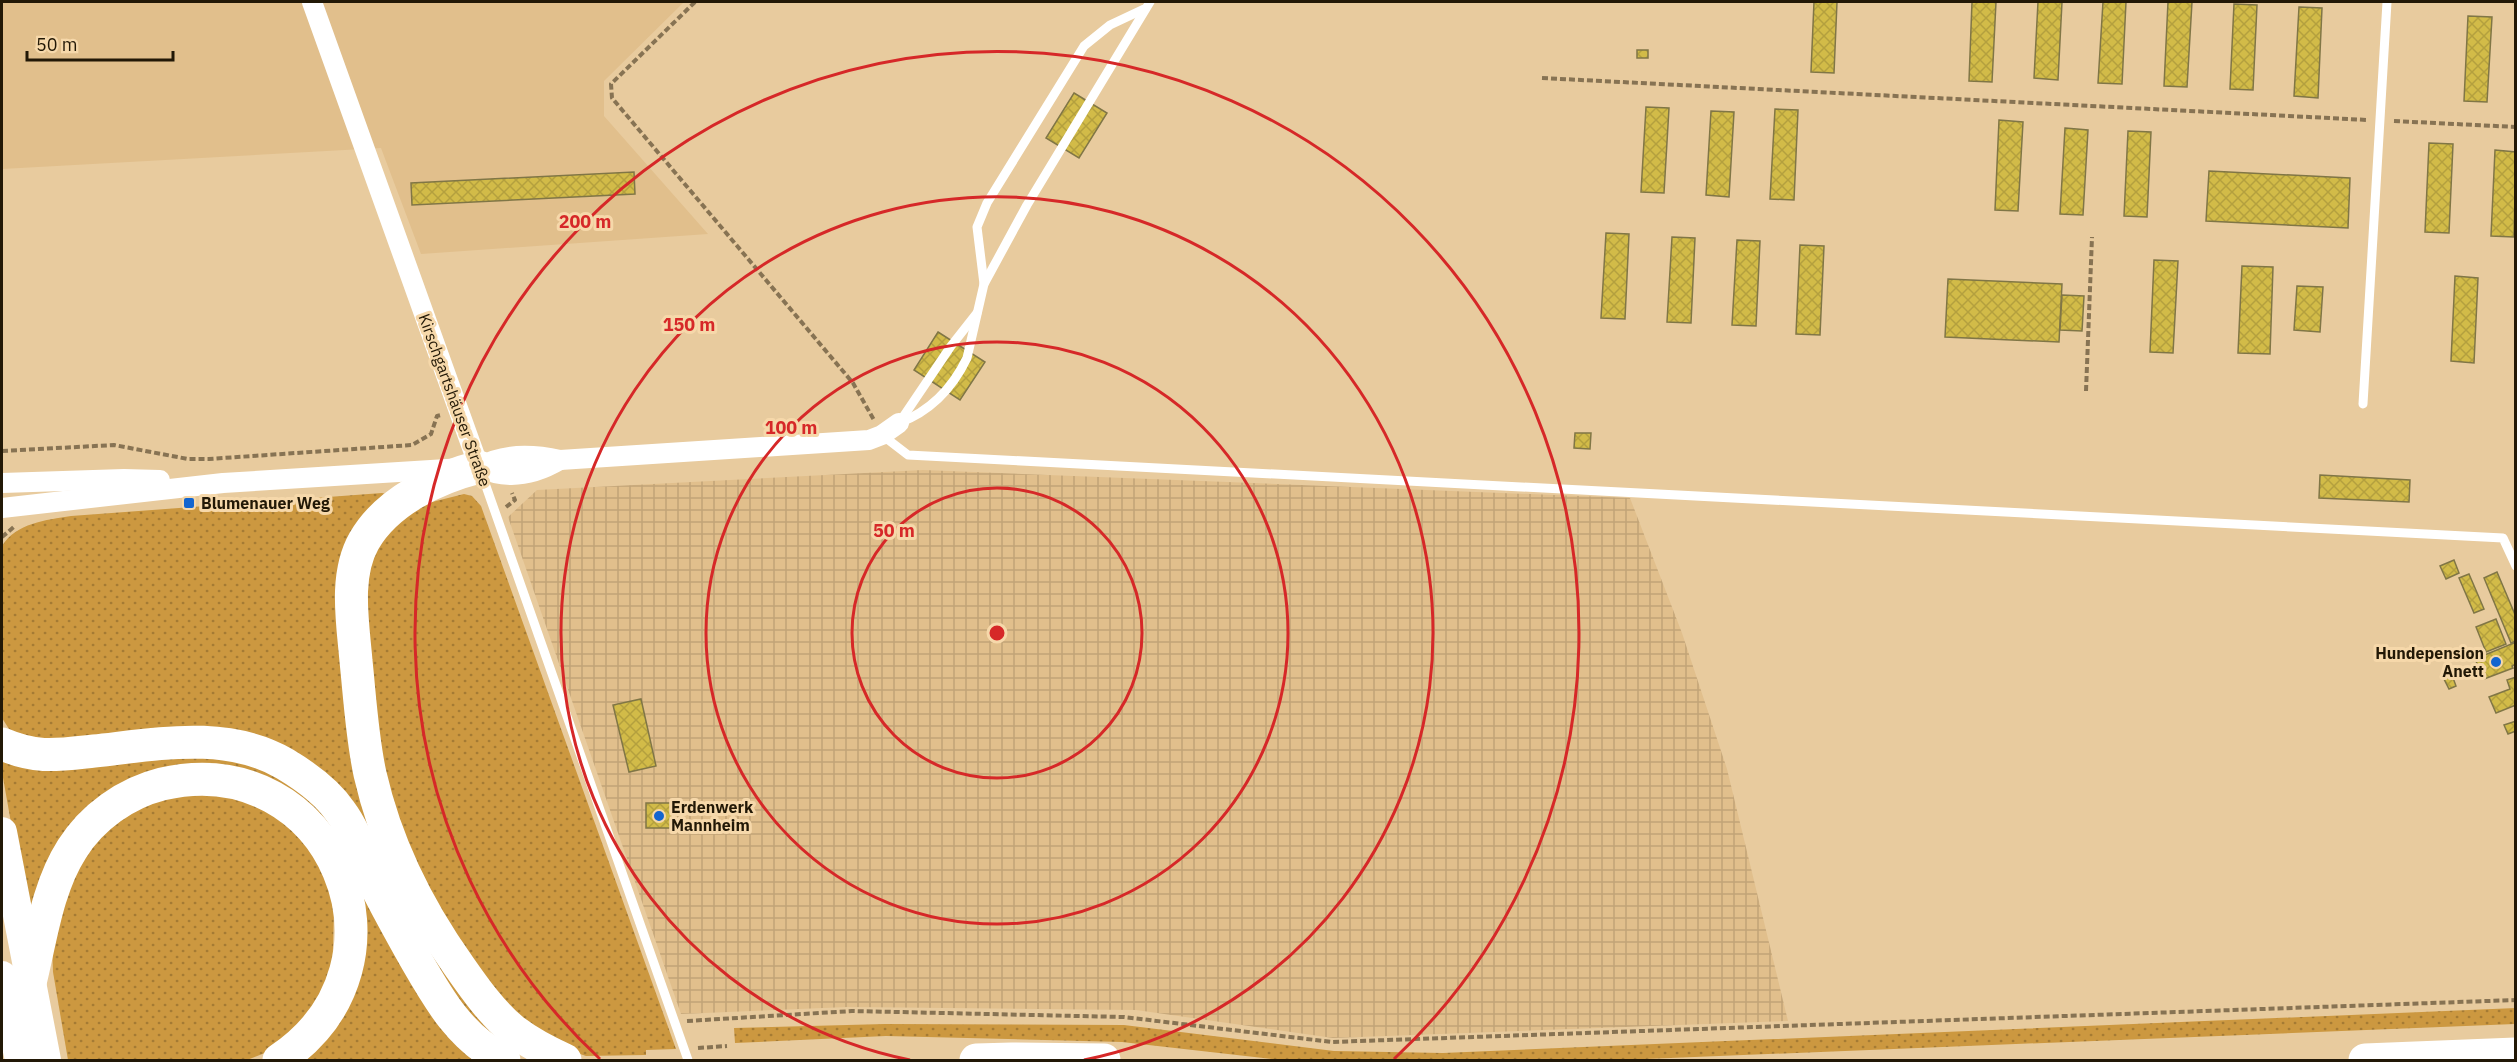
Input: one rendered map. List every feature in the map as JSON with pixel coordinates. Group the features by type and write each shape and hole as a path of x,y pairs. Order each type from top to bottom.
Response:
{"highway":[{"path":"479,466 435,481 400,503 385,515 363,543 353,576 352,609 369,772 382,820 398,862 444,944 471,984 514,1031 538,1047 565,1060"},
{"path":"2,744 24,753 51,755 174,742 210,742 253,751 284,764 318,787 340,810 396,925 438,998 471,1039 488,1053 504,1060"},
{"path":"16,979 48,906 57,879 73,847 97,819 129,796 159,785 192,778 213,779 243,785 283,803 315,832 339,868 350,907 351,944 345,977 336,998 309,1037 279,1060"},
{"path":"2365,1060 2516,1054"},
{"path":"976,1060 1104,1060"}],"main road":[{"path":"2,832 16,979 20,1060"},
{"path":"16,979 46,1060"}],"street":[{"name":"Kirschgartshäuser Straße","path":"312,2 479,466"},
{"path":"6,511 223,483 479,466 499,458 530,456 560,460 869,440 882,435 899,423"},
{"path":"2,473 11,482 124,479 223,483"}],"lane":[{"path":"2363,404 2387,2"},
{"path":"984,284 1027,205 1148,5"},
{"path":"899,423 920,415 950,385 967,358 984,284 977,226 987,203 1084,46 1110,25 1148,5"},
{"path":"899,423 951,346 979,311"},
{"path":"882,435 908,455 2503,538 2516,566"},
{"name":"Kirschgartshäuser Straße","path":"479,466 688,1060"}],"path":[{"path":"695,2 611,84 612,98 853,383 882,435"},
{"path":"1542,78 2516,127"},
{"path":"2086,391 2092,237"},
{"path":"2,451 114,445 188,459 209,459 412,445 431,434 437,416 459,410"},
{"path":"674,1021 852,1011 1124,1017 1332,1042 2516,1000"},
{"path":"684,1048 728,1046"}],"shaded area":[{"path":"2,2 684,2 604,81 604,116 708,234 421,254 381,148 2,169"},
{"name":"Erdenwerk Mannheim","path":"923,470 1630,498 1682,633 1727,769 1788,1021 1333,1038 1136,1010 848,1007 681,1014 508,517 537,490"},
{"path":"386,494 361,531 364,785 515,1044 480,1034 305,764 61,743 18,736 9,729 2,718 2,546 8,538 23,527 71,516"},
{"path":"464,494 472,496 481,506 676,1049 646,1050 646,1055 586,1056 568,1050 510,1018 408,862 370,719 367,558 412,507"},
{"path":"197,753 246,761 283,777 340,829 475,1060 296,1060 360,944 276,789 122,785 30,930 2,772 2,760"},
{"path":"212,785 289,817 325,874 334,908 332,986 288,1044 247,1060 68,1060 53,972 52,945 59,893 114,813"},
{"path":"2516,1008 2515,1024 1621,1060 1280,1060 1122,1042 886,1036 735,1043 734,1028 885,1024 1124,1025 1334,1051 1443,1053"}],"building":[{"path":"1814,2 1837,2 1834,73 1811,72"},
{"path":"1972,2 1996,2 1992,82 1969,81"},
{"path":"2038,2 2062,2 2058,80 2034,78"},
{"path":"2103,2 2126,2 2122,84 2098,83"},
{"path":"2168,2 2192,2 2187,87 2164,86"},
{"path":"2234,4 2257,5 2253,90 2230,89"},
{"path":"2299,7 2322,8 2318,98 2294,96"},
{"path":"2468,16 2492,17 2487,102 2464,101"},
{"path":"1637,50 1648,50 1648,58 1637,58"},
{"path":"1074,93 1107,113 1079,158 1046,138"},
{"path":"1646,107 1669,108 1664,193 1641,192"},
{"path":"1775,109 1798,110 1794,200 1770,199"},
{"path":"1711,111 1734,112 1729,197 1706,195"},
{"path":"1999,120 2023,122 2018,211 1995,210"},
{"path":"2065,128 2088,130 2083,215 2060,214"},
{"path":"2128,131 2151,132 2147,217 2124,216"},
{"path":"2429,143 2453,144 2449,233 2425,232"},
{"path":"2495,150 2516,152 2514,237 2491,236"},
{"path":"2209,171 2350,178 2348,228 2206,221"},
{"path":"634,172 635,194 412,205 411,183"},
{"path":"1606,233 1629,234 1625,319 1601,318"},
{"path":"1672,237 1695,238 1691,323 1667,322"},
{"path":"1737,240 1760,241 1756,326 1732,325"},
{"path":"1800,245 1824,246 1820,335 1796,334"},
{"path":"2154,260 2178,261 2173,353 2150,352"},
{"path":"2242,266 2273,267 2270,354 2238,353"},
{"path":"2455,276 2478,278 2474,363 2451,361"},
{"path":"1948,279 2062,284 2059,342 1945,337"},
{"path":"2297,286 2323,287 2320,332 2294,330"},
{"path":"2062,295 2084,296 2082,331 2060,330"},
{"path":"938,332 985,362 960,400 914,370"},
{"path":"1575,433 1591,433 1590,449 1574,448"},
{"path":"2320,475 2410,480 2409,502 2319,498"},
{"path":"2454,560 2459,573 2446,579 2440,566"},
{"path":"2497,572 2516,617 2516,641 2511,643 2484,578"},
{"path":"2469,574 2484,609 2474,613 2459,578"},
{"path":"2496,619 2506,644 2486,652 2476,627"},
{"name":"Hundepension Anett","path":"2516,642 2516,664 2512,666 2513,668 2484,679 2475,659"},
{"path":"2452,675 2456,686 2449,689 2444,679"},
{"path":"2516,677 2516,705 2496,713 2489,697 2510,689 2507,680"},
{"path":"641,699 656,766 629,772 613,705"},
{"path":"2516,721 2516,731 2508,734 2504,725"},
{"name":"Erdenwerk Mannheim","path":"646,803 672,803 672,828 646,828"}],"place":[{"name":"Blumenauer Weg","path":"189,503"},
{"name":"Hundepension Anett","path":"2496,662"},
{"name":"Erdenwerk Mannheim","path":"659,816"}]}
